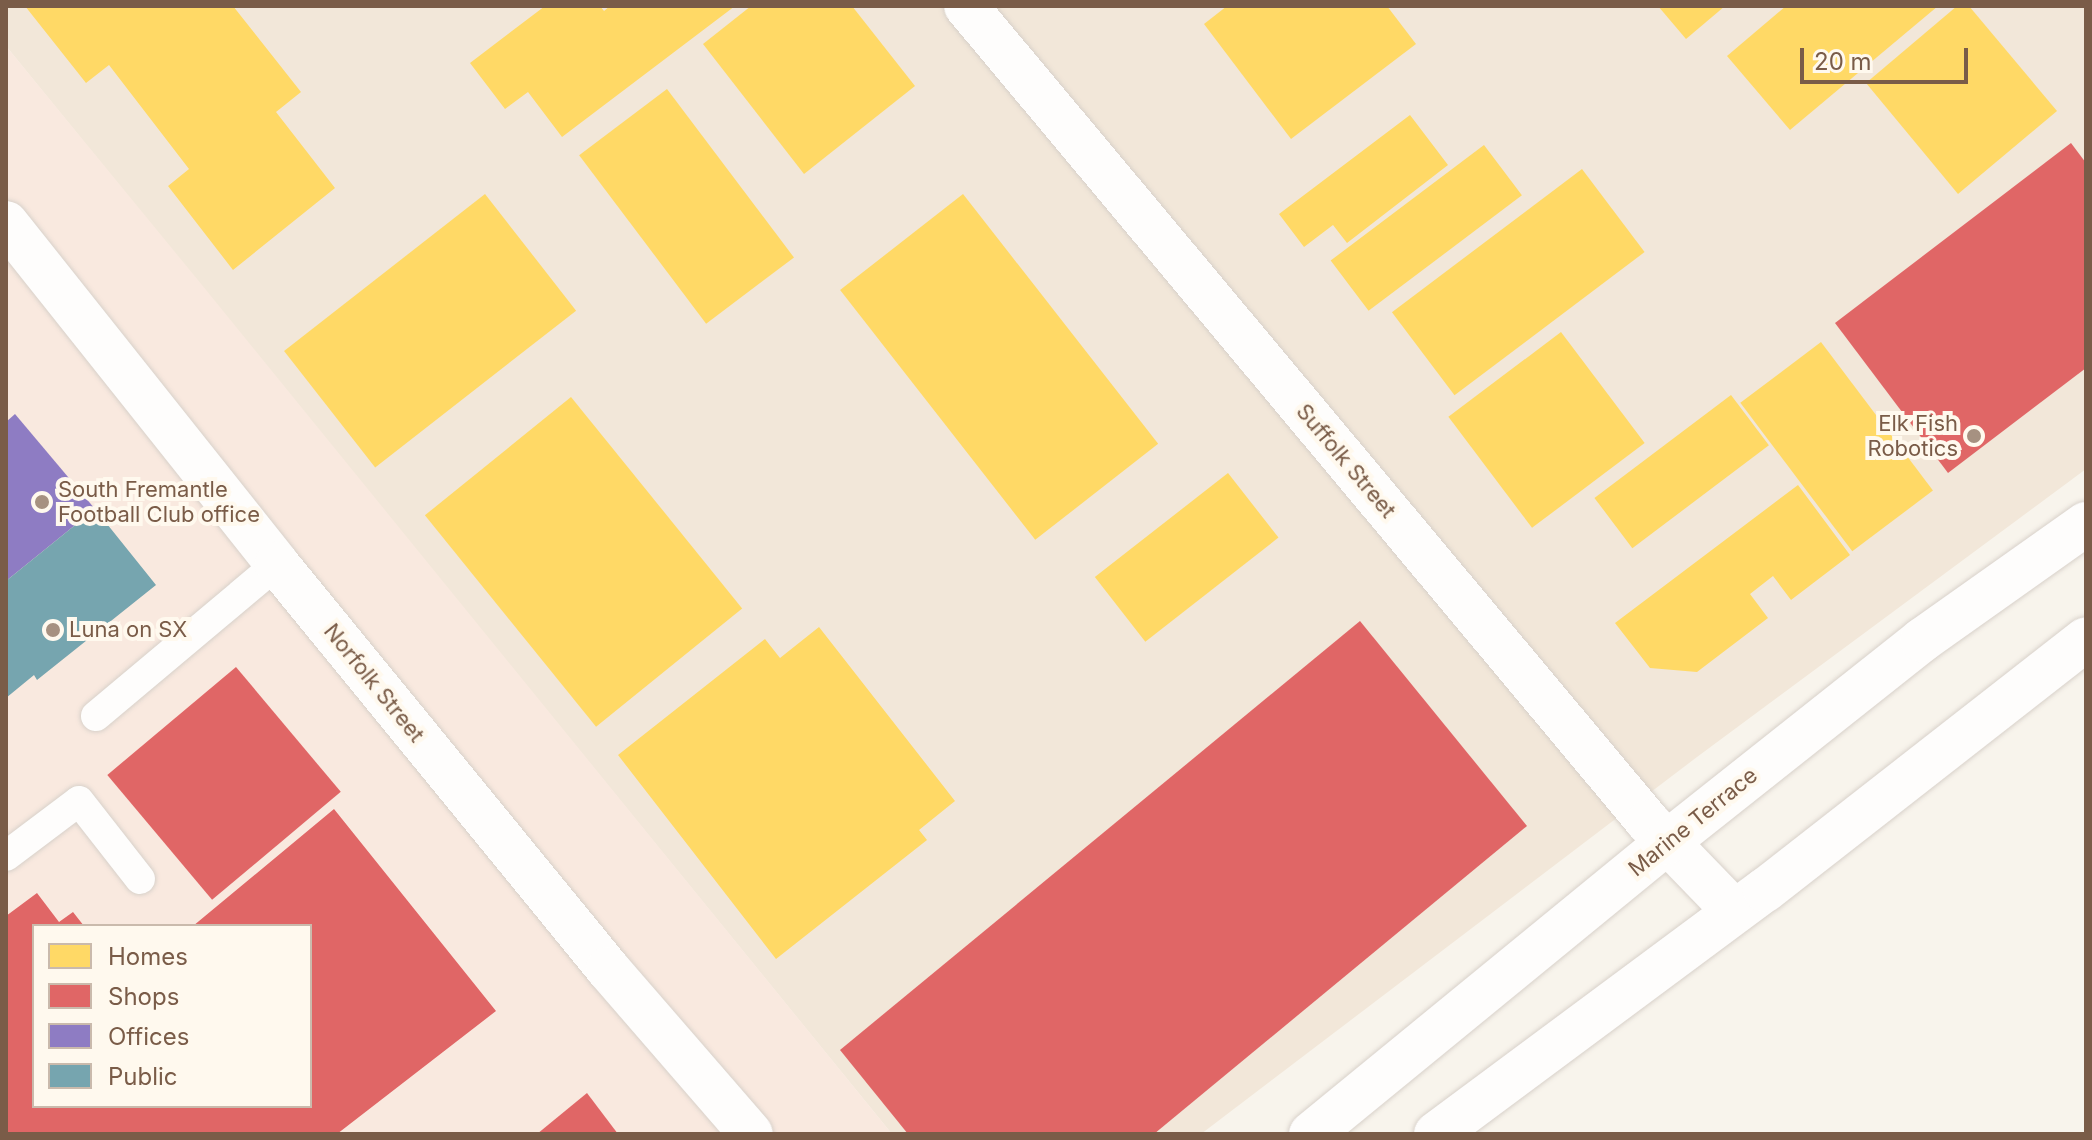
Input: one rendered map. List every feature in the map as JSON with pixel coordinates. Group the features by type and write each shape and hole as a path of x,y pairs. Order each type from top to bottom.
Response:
{"street":[{"name":"Suffolk Street","path":"966,6 1666,843 1733,910"},
{"name":"Norfolk Street","path":"6,223 277,564 608,969 751,1134"},
{"name":"Marine Terrace","path":"1311,1134 1666,843 1922,640 2086,524"},
{"path":"1922,640 1961,634 2086,561"},
{"path":"1436,1134 1733,910 1765,890 2084,642"}],"lane":[{"path":"96,716 277,564"},
{"path":"6,856 79,801 140,879"}],"shaded area":[{"path":"6,6 2086,6 2086,469 1697,757 1201,1134 892,1134 6,46"},
{"path":"6,46 202,285 892,1134 6,1134"}],"building: Homes":[{"path":"25,6 233,6 301,92 276,112 335,188 233,270 168,186 189,169 109,65 86,83"},
{"path":"545,6 600,6 604,11 610,6 735,6 562,137 528,92 505,109 470,63"},
{"path":"751,6 852,6 915,86 804,174 703,44"},
{"path":"1227,6 1387,6 1416,44 1291,139 1204,24"},
{"path":"1658,6 1725,6 1686,39"},
{"path":"1786,6 1938,6 1790,130 1727,56"},
{"path":"1957,6 1969,6 2057,111 1958,194 1866,83"},
{"path":"667,89 794,258 706,324 579,155"},
{"path":"1410,115 1448,165 1347,243 1333,225 1304,247 1279,214"},
{"path":"1484,145 1522,195 1369,311 1331,261"},
{"path":"1582,169 1645,252 1455,395 1392,312"},
{"path":"485,194 576,311 375,468 284,351"},
{"path":"963,194 1158,444 1035,540 840,290"},
{"path":"1561,332 1645,443 1532,528 1448,417"},
{"path":"1821,342 1933,491 1852,551 1740,403"},
{"path":"1731,395 1769,445 1632,548 1594,498"},
{"path":"571,397 742,608 596,727 425,515"},
{"path":"1228,473 1278,538 1145,642 1095,577"},
{"path":"1798,485 1850,555 1791,600 1773,576 1750,594 1768,618 1697,672 1650,668 1615,623"},
{"path":"819,627 955,801 919,830 927,840 776,959 618,755 765,639 780,658"}],"building: Shops":[{"path":"2071,143 2086,163 2086,368 1948,473 1835,323"},
{"path":"1360,621 1527,826 1154,1134 908,1134 840,1050"},
{"path":"236,667 341,792 212,900 107,775"},
{"path":"334,809 496,1011 337,1134 6,1134 6,916 37,893 59,922 73,912 82,924 32,924 32,1108 312,1108 312,924 195,924"},
{"path":"587,1093 618,1134 537,1134"}],"building: Offices":[{"path":"15,414 95,509 6,581 6,422"}],"building: Public":[{"name":"Luna on SX","path":"95,509 156,585 37,680 34,675 6,698 6,581"}],"place":[{"name":"Elk Fish Robotics","path":"1974,436"},
{"name":"South Fremantle Football Club office","path":"42,502"},
{"name":"Luna on SX","path":"53,630"}]}
